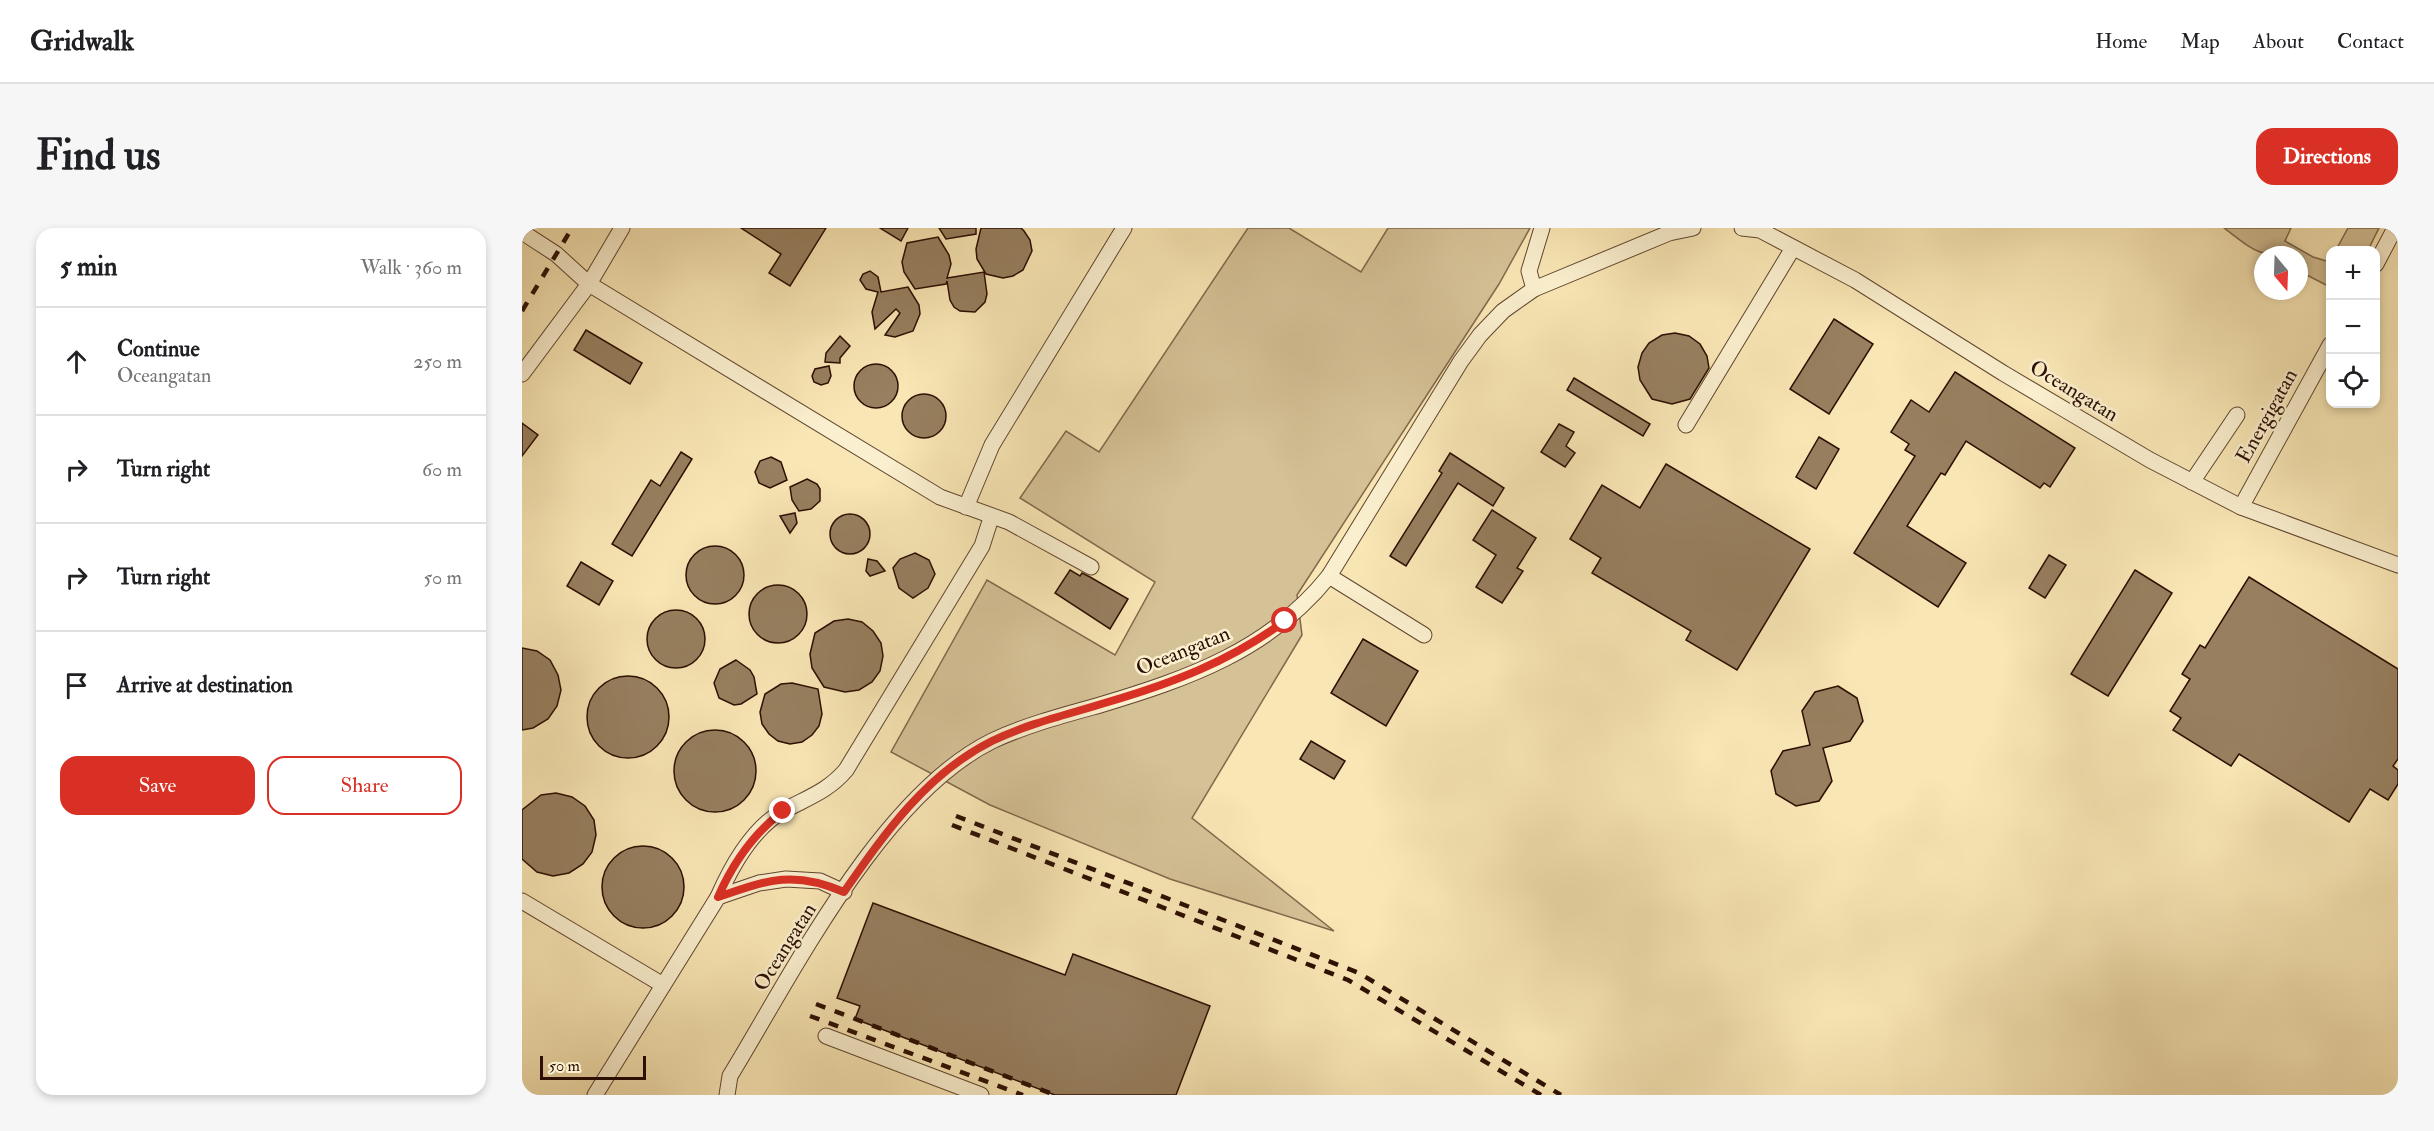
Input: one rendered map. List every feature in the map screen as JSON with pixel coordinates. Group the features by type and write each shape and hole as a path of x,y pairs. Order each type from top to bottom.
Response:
{"street":[{"path":"522,374 589,284 622,228"},
{"path":"966,507 992,445 1124,228"},
{"path":"1534,289 1529,271 1542,228"},
{"name":"Oceangatan","path":"727,1095 730,1076 844,892 885,832 926,787 992,741 1037,723 1112,701 1209,667 1251,646 1285,621 1315,593 1329,576 1479,335 1503,311 1534,289 1669,233 1694,228"},
{"name":"Oceangatan","path":"1742,228 1760,230 1855,280 2013,379 2150,460 2192,482 2241,507 2398,565"},
{"path":"2380,256 2395,228"},
{"path":"522,232 556,254 589,284 940,497 991,518 1009,522 1090,567"},
{"path":"1686,425 1793,248"},
{"name":"Energigatan","path":"2241,507 2326,354"},
{"path":"2192,482 2237,415"},
{"path":"595,1095 718,897 730,870 761,827 783,811 833,786 846,770 982,546 991,518"},
{"path":"1329,576 1424,635"},
{"path":"718,897 759,883 786,879 819,881 844,892"},
{"path":"522,901 663,986"},
{"path":"826,1036 981,1095"}],"shaded area":[{"path":"1248,228 1289,228 1361,272 1388,228 1530,228 1499,284 1297,595 1302,635 1192,818 1334,931 1170,879 990,805 891,752 987,580 1115,655 1155,582 1020,498 1066,431 1099,452"},
{"path":"2224,228 2291,228 2285,241 2294,246 2254,246 2254,249"},
{"path":"2348,228 2379,228 2370,246 2338,246"},
{"path":"2308,254 2326,261 2326,285 2308,276"}],"building":[{"path":"741,228 826,228 790,286 769,273 781,254"},
{"path":"880,228 908,228 901,241"},
{"path":"939,228 976,228 976,234 946,239"},
{"path":"981,228 1021,228 1024,231 1030,240 1032,251 1023,270 1013,276 1003,278 986,274 977,259 976,249"},
{"path":"938,237 949,255 951,264 947,278 984,272 987,294 985,302 975,312 960,311 954,307 950,300 947,281 946,284 915,289 904,272 902,262 907,243"},
{"path":"870,271 878,277 881,292 908,287 919,305 920,314 913,331 895,337 885,335 900,313 896,309 875,329 872,312 878,292 866,289 860,280 863,274"},
{"path":"1834,319 1873,344 1829,414 1790,389"},
{"path":"586,330 642,363 630,384 574,350"},
{"path":"1675,333 1689,336 1700,344 1707,356 1709,368 1690,399 1672,404 1652,399 1640,380 1638,367 1642,353 1649,343 1662,335"},
{"path":"840,336 850,346 840,358 840,363 825,362 826,353"},
{"path":"876,364 892,370 898,386 892,402 876,408 860,402 854,386 860,370"},
{"path":"829,366 831,376 828,383 821,385 814,382 812,376 815,369"},
{"path":"1955,372 2075,448 2050,487 2044,483 2040,488 1966,441 1945,475 1941,473 1907,526 1966,563 1938,607 1854,553 1915,456 1905,450 1909,444 1891,432 1911,400 1929,412"},
{"path":"1574,378 1650,424 1643,436 1567,390"},
{"path":"924,394 939,401 946,416 939,431 924,438 909,431 902,416 909,401"},
{"path":"522,423 538,435 522,456"},
{"path":"1559,424 1574,432 1566,446 1575,453 1565,467 1541,452"},
{"path":"1819,437 1839,449 1816,489 1796,477"},
{"path":"681,452 692,459 632,556 612,544 651,480 660,486"},
{"path":"1450,453 1504,488 1493,506 1458,483 1406,566 1390,556 1442,473 1439,471"},
{"path":"771,457 781,462 787,480 770,488 759,483 755,472 760,461"},
{"path":"1666,464 1810,549 1737,670 1686,640 1691,631 1592,573 1601,558 1570,539 1602,485 1640,508"},
{"path":"807,479 817,484 820,489 820,501 811,509 799,511 792,500 790,487"},
{"path":"1492,510 1536,538 1517,568 1523,571 1502,603 1476,587 1496,555 1473,540"},
{"path":"795,513 797,523 790,533 780,516"},
{"path":"850,514 858,515 864,520 869,526 869,542 864,548 858,553 850,554 842,553 836,548 831,542 830,534 831,526 836,520 842,515"},
{"path":"709,546 721,546 736,554 744,569 744,581 736,596 721,604 709,604 694,596 686,581 686,569 694,554"},
{"path":"915,553 929,560 935,574 928,588 913,598 899,588 893,568 900,559"},
{"path":"2049,555 2066,565 2045,598 2029,588"},
{"path":"868,559 877,561 885,571 870,576 866,571"},
{"path":"581,562 613,581 599,605 567,586"},
{"path":"1070,570 1080,576 1082,573 1090,577 1128,599 1110,629 1055,593"},
{"path":"2135,570 2172,593 2108,696 2071,674"},
{"path":"2249,577 2398,669 2398,759 2393,766 2398,770 2398,784 2388,800 2370,789 2349,822 2239,754 2231,766 2173,730 2181,718 2170,711 2190,679 2182,674 2200,645 2205,648"},
{"path":"772,585 784,585 799,593 807,608 807,620 799,635 784,643 772,643 757,635 749,620 749,608 757,593"},
{"path":"676,610 687,612 697,618 703,628 705,639 703,650 697,660 687,666 676,668 665,666 655,660 649,650 647,639 649,628 655,618 665,612"},
{"path":"848,619 862,622 873,631 881,643 883,656 880,671 872,682 859,690 845,692 824,687 812,668 810,654 815,633 834,621"},
{"path":"1363,639 1418,671 1386,726 1331,693"},
{"path":"522,648 537,651 550,660 558,675 561,690 557,706 548,719 533,728 522,730"},
{"path":"736,660 750,670 754,677 757,694 741,704 734,705 719,698 714,683 720,669"},
{"path":"628,676 644,679 657,688 666,701 669,717 666,733 657,746 644,755 628,758 612,755 599,746 590,733 587,717 590,701 599,688 612,679"},
{"path":"792,683 818,689 822,714 819,726 812,735 802,742 790,744 778,741 769,734 762,724 760,712 765,694 781,684"},
{"path":"1838,686 1857,698 1863,721 1850,741 1823,748 1832,781 1819,801 1796,806 1776,794 1771,771 1783,751 1810,745 1802,711 1815,692"},
{"path":"715,730 731,733 744,742 753,755 756,771 753,787 744,800 731,809 715,812 699,809 686,800 677,787 674,771 677,755 686,742 699,733"},
{"path":"1311,741 1345,761 1334,779 1300,759"},
{"path":"556,793 572,797 585,806 594,820 596,835 592,852 583,864 569,873 553,876 537,872 522,859 522,810 541,795"},
{"path":"643,846 659,849 672,858 681,871 684,887 681,903 672,916 659,925 643,928 627,925 614,916 605,903 602,887 605,871 614,858 627,849"},
{"path":"873,903 1065,975 1073,954 1210,1006 1176,1095 1055,1095 855,1019 860,1006 837,998"}],"railway":[{"path":"522,311 572,228"},
{"path":"956,816 1359,973 1561,1095"},
{"path":"952,825 1348,980 1541,1095"},
{"path":"816,1004 1055,1095"},
{"path":"810,1016 1023,1095"}],"route":[{"path":"783,811 761,827 730,870 718,897 759,883 786,879 819,881 844,892 885,832 926,787 992,741 1037,723 1112,701 1209,667 1251,646 1285,621"}]}
